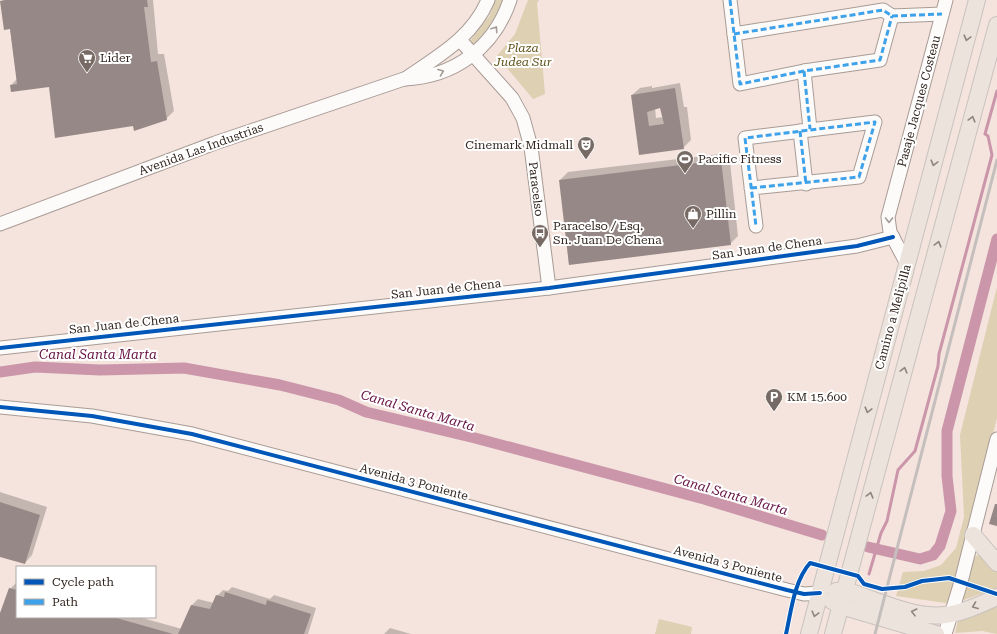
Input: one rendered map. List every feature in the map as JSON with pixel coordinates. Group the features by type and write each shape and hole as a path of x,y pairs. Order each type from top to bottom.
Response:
{"main road":[{"name":"Camino a Melipilla","path":"809,634 977,0"},
{"name":"Camino a Melipilla","path":"833,634 997,25"},
{"path":"974,535 997,563"},
{"name":"Avenida 3 Poniente","path":"820,593 845,590 919,613 938,615 952,614 997,597"},
{"path":"820,593 840,606 936,634"}],"street":[{"name":"Avenida Las Industrias","path":"404,79 443,54 460,40 475,23 488,0"},
{"name":"Avenida Las Industrias","path":"0,224 215,143 404,79 428,77 462,63 474,55 498,24 510,0"},
{"path":"730,0 740,84 804,71 880,60 892,16"},
{"name":"Pasaje Jacques Costeau","path":"893,237 888,221 892,203 946,0"},
{"path":"734,34 883,10 892,16 942,14"},
{"name":"Paracelso","path":"460,40 512,98 525,123 531,147 549,288"},
{"path":"804,71 806,184"},
{"path":"751,188 806,184 859,177 875,122 745,138 751,188 756,226"},
{"path":"893,237 907,264"},
{"name":"San Juan de Chena","path":"0,348 549,288 856,246 893,237"},
{"name":"Avenida 3 Poniente","path":"0,407 92,416 192,434 796,592 820,593"},
{"path":"945,634 974,535 997,439"}],"green space":[{"path":"495,0 503,0 497,19 476,46 470,41 490,15"},
{"name":"Plaza Judea Sur","path":"528,0 539,0 537,3 545,94 533,99 497,56 515,34"},
{"path":"997,287 997,418 953,595 946,603 896,596 903,572 924,571 941,565 956,548 964,517 960,435"},
{"path":"982,554 997,568 997,588 961,601 972,561 976,556"},
{"path":"997,601 997,634 982,631 955,633 959,616"},
{"path":"659,619 692,627 691,634 655,634"}],"building":[{"name":"Lider","path":"147,0 148,7 144,7 151,62 157,61 167,120 134,131 133,126 55,138 49,87 11,92 10,85 17,84 10,29 4,30 0,1"},
{"path":"675,88 684,149 639,155 631,95","holes":["660,108 664,124 649,126 647,112"]},
{"path":"721,160 731,245 569,265 559,180"},
{"path":"0,502 40,515 25,564 0,557"},
{"path":"995,504 997,504 997,526 989,524"},
{"path":"9,588 16,590 16,618 117,618 173,634 0,634 0,613"},
{"path":"225,592 266,605 267,600 311,614 304,634 178,634 191,605 210,609 216,595 224,597"}],"waterway":[{"path":"869,574 881,533 887,521 898,470 915,451 938,366 939,354 992,155 988,136 985,134 997,91"},
{"name":"Canal Santa Marta","path":"868,547 920,559 933,555 940,546 951,511 947,476 947,431 997,239"},
{"name":"Canal Santa Marta","path":"0,372 35,367 100,370 184,368 280,385 339,400 366,412 475,438 704,499 822,535"}],"railway":[{"path":"875,634 997,160"}],"marked path":[{"path":"730,0 740,84 804,71 880,60 892,16"},
{"path":"734,34 883,10 892,16"},
{"path":"892,16 942,14"},
{"path":"804,71 810,129"},
{"path":"751,188 859,177 875,122 745,138 756,226"},
{"path":"800,131 806,184"}],"cycle path":[{"path":"0,348 549,288 857,246 893,237"},
{"path":"0,407 92,416 192,434 787,590 804,594 820,593"},
{"path":"786,634 800,579 810,563 858,576 864,584 882,589 905,587 922,581 949,578 997,594"}],"place":[{"name":"Lider","path":"87,73"},
{"name":"Cinemark Midmall","path":"586,160"},
{"name":"Pacific Fitness","path":"685,174"},
{"name":"Pillin","path":"693,229"},
{"name":"Paracelso / Esq. Sn. Juan De Chena","path":"540,248"},
{"name":"KM 15.600","path":"774,412"}]}
